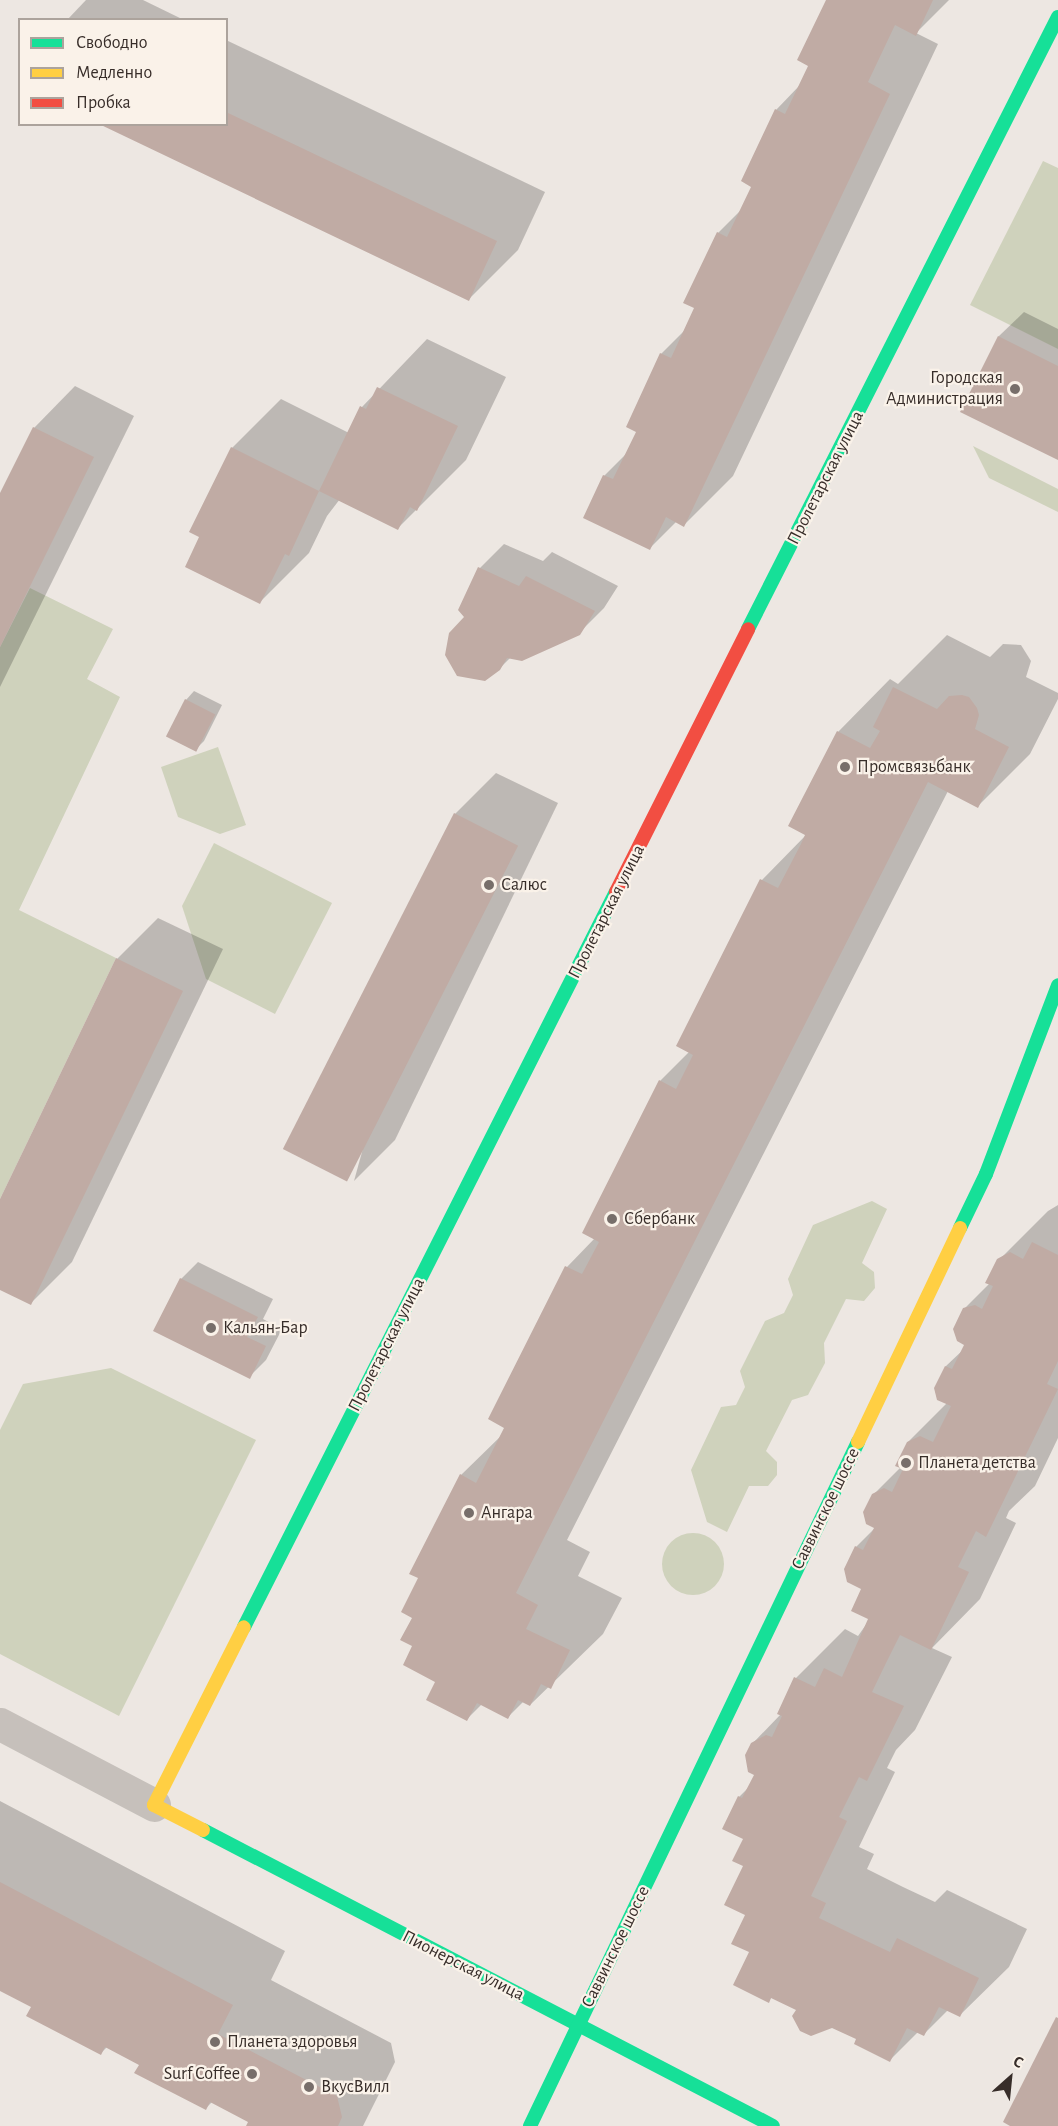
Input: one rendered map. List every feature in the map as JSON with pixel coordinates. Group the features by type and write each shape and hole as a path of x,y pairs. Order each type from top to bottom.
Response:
{"main road":[{"name":"Пролетарская улица","path":"154,1805 1058,17"},
{"name":"Саввинское шоссе","path":"530,2126 986,1174 1058,985"},
{"name":"Пионерская улица","path":"154,1805 773,2126"}],"street":[{"path":"0,1724 154,1805"}],"green space":[{"path":"1043,161 1058,168 1058,349 970,305"},
{"path":"973,446 1058,489 1058,512 989,478"},
{"path":"30,588 113,629 87,679 120,697 19,910 116,958 0,1199 0,647"},
{"path":"218,747 246,825 220,834 178,817 161,767"},
{"path":"214,843 332,903 275,1014 206,979 182,906"},
{"path":"872,1201 887,1209 862,1263 874,1272 875,1288 864,1301 846,1299 824,1343 825,1363 808,1395 792,1400 766,1451 777,1462 777,1475 768,1486 749,1486 727,1532 707,1522 691,1470 721,1407 736,1405 745,1387 740,1371 765,1321 784,1313 793,1295 788,1279 813,1225"},
{"path":"111,1368 256,1440 119,1716 0,1654 0,1430 23,1384"},
{"path":"693,1533 715,1542 724,1564 715,1586 693,1595 671,1586 662,1564 671,1542"}],"building":[{"path":"826,0 933,0 916,36 895,25 868,82 890,94 684,527 666,517 650,550 583,518 603,475 613,479 636,432 626,427 660,353 671,358 694,308 683,303 717,232 727,237 751,187 741,181 775,109 785,114 808,66 797,60"},
{"path":"228,113 497,241 469,301 103,126 228,126"},
{"name":"Городская Администрация","path":"998,336 1058,366 1058,460 960,412"},
{"path":"377,387 458,426 417,511 410,507 398,530 319,491 360,406 366,409"},
{"path":"33,427 94,457 0,647 0,493"},
{"path":"231,447 319,491 289,556 285,554 260,604 185,567 199,537 189,532"},
{"path":"478,567 519,586 526,576 595,611 580,635 522,661 507,658 500,670 485,681 457,676 445,655 449,633 464,617 458,610"},
{"path":"893,687 937,709 949,696 969,697 979,715 975,729 1009,747 978,808 928,782 516,1593 538,1605 526,1629 570,1650 551,1689 541,1684 530,1706 518,1700 508,1719 477,1703 467,1721 426,1700 435,1682 403,1665 412,1646 400,1640 412,1618 401,1612 418,1578 409,1574 460,1474 476,1483 504,1428 488,1419 565,1266 582,1274 599,1242 582,1233 659,1080 676,1089 693,1055 676,1046 760,879 778,888 801,844 805,835 788,826 837,731 870,748 880,731 873,727"},
{"path":"185,699 215,714 196,752 166,736"},
{"path":"454,813 518,846 347,1182 283,1149"},
{"path":"116,958 183,991 31,1305 0,1290 0,1199"},
{"path":"1032,1242 1058,1255 1058,1361 1047,1384 1058,1389 986,1537 976,1531 958,1567 969,1572 931,1650 900,1635 886,1663 872,1692 904,1706 867,1781 859,1777 839,1817 847,1821 811,1896 826,1903 819,1918 890,1952 897,1938 979,1978 960,2017 939,2007 924,2036 907,2028 890,2062 854,2044 856,2039 832,2028 811,2036 800,2031 792,2016 796,2010 771,1998 769,2003 733,1985 749,1952 731,1944 745,1915 724,1905 743,1866 732,1861 743,1839 722,1829 738,1796 742,1798 754,1775 748,1772 745,1755 751,1743 766,1735 772,1737 782,1716 777,1714 794,1677 815,1687 824,1668 842,1677 868,1619 851,1611 861,1589 847,1582 844,1569 855,1546 863,1550 874,1528 866,1524 863,1512 872,1494 884,1488 892,1492 903,1469 895,1466 907,1442 920,1436 933,1442 951,1406 937,1400 934,1388 945,1366 952,1369 964,1345 957,1341 953,1329 963,1308 975,1305 982,1309 993,1286 985,1283 997,1259 1010,1252 1023,1259"},
{"path":"180,1278 258,1317 247,1337 266,1346 250,1379 153,1331"},
{"path":"0,1882 233,2005 218,2034 337,2096 342,2117 338,2126 246,2126 248,2122 210,2102 206,2110 134,2073 139,2065 105,2047 101,2055 26,2016 31,2007 0,1991"},
{"path":"1056,2017 1058,2018 1058,2126 1010,2126 1003,2122"}],"traffic: fast":[{"path":"748,629 1058,17"},
{"path":"244,1627 616,892"},
{"path":"960,1228 986,1174 1058,985"},
{"path":"530,2126 858,1442"},
{"path":"203,1830 773,2126"}],"traffic: slow":[{"path":"858,1442 960,1228"},
{"path":"203,1830 154,1805 244,1627"}],"traffic: jam":[{"path":"616,892 748,629"}],"place":[{"name":"Городская Администрация","path":"1015,389"},
{"name":"Промсвязьбанк","path":"845,767"},
{"name":"Салюс","path":"489,885"},
{"name":"Сбербанк","path":"612,1219"},
{"name":"Кальян-Бар","path":"211,1328"},
{"name":"Планета детства","path":"906,1463"},
{"name":"Ангара","path":"469,1513"},
{"name":"Планета здоровья","path":"215,2042"},
{"name":"Surf Coffee","path":"252,2074"},
{"name":"ВкусВилл","path":"309,2087"}]}
